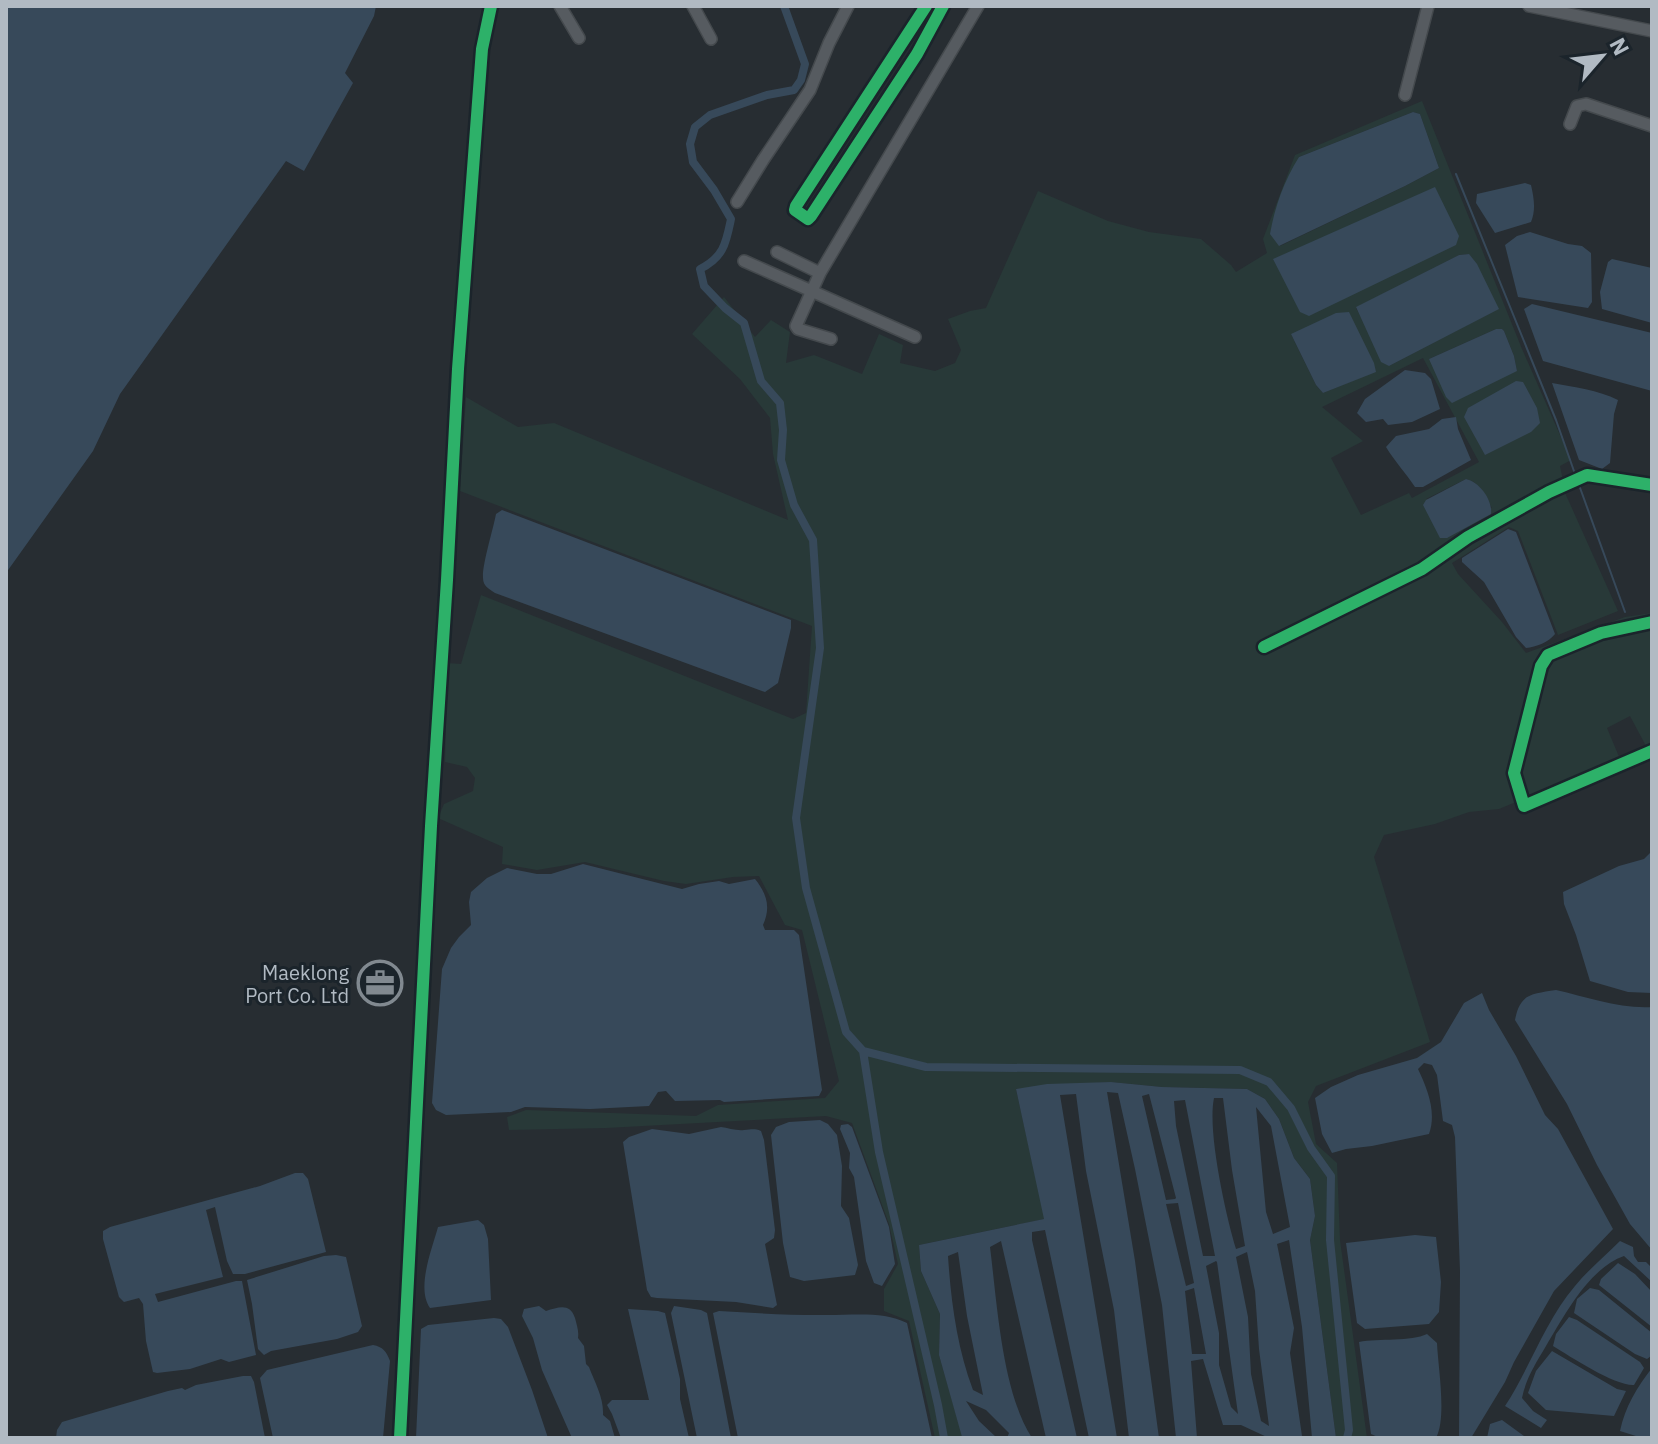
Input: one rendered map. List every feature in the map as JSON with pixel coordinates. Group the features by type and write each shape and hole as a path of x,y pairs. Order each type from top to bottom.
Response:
{"street":[{"path":"400,1438 430,839 458,369 482,49 491,6"},
{"path":"560,6 579,38"},
{"path":"693,6 711,39"},
{"path":"737,202 810,90 848,6"},
{"path":"831,339 796,326 820,273 978,6"},
{"path":"1405,95 1428,6"},
{"path":"1529,6 1652,31"},
{"path":"935,7 917,54 808,219 795,210 796,206 935,7"},
{"path":"1570,124 1575,110 1582,103 1652,126"},
{"path":"777,252 820,273"},
{"path":"744,261 915,337"},
{"path":"1264,647 1422,569 1468,537 1549,492 1587,475 1652,485"},
{"path":"1652,622 1601,633 1548,655 1541,666 1514,773 1524,806 1652,751"}],"shaded area":[{"path":"1422,101 1522,349 1571,460 1560,466 1566,495 1618,611 1558,635 1518,531 1509,527 1452,563 1526,653 1625,617 1652,613 1652,743 1646,746 1630,716 1607,728 1620,759 1499,809 1469,812 1435,824 1384,835 1374,857 1430,1042 1316,1086 1308,1102 1316,1144 1337,1163 1340,1240 1367,1438 1336,1438 1310,1240 1315,1216 1310,1179 1294,1158 1279,1119 1265,1099 1247,1089 1111,1082 1016,1089 1045,1219 919,1245 921,1271 940,1314 939,1355 963,1438 935,1438 909,1321 884,1311 884,1289 898,1264 889,1224 852,1123 826,1116 509,1130 507,1117 526,1110 696,1116 718,1105 825,1098 839,1081 802,930 785,925 759,876 686,884 585,862 537,870 502,864 503,847 438,818 444,804 473,791 475,778 467,767 445,762 447,663 461,664 481,595 793,719 806,713 812,626 460,491 466,397 518,427 554,423 788,520 773,454 770,418 740,379 692,334 724,297 755,337 771,320 790,332 786,363 814,355 862,374 879,334 903,345 900,363 935,371 955,363 961,350 948,319 986,308 1038,191 1108,221 1149,232 1201,239 1236,272 1267,253 1263,239 1295,155","holes":["1413,112 1420,114 1439,168 1280,246 1299,157","1468,254 1498,309 1389,366 1356,308 1459,255","1502,329 1517,371 1429,359","1291,334 1376,371 1323,393","1423,358 1479,462 1412,498 1409,493 1361,515 1331,458 1363,441 1322,407","1466,479 1479,487 1492,508 1426,499"]}],"water":[{"path":"6,6 376,6 345,73 353,83 304,171 286,161 120,394 93,451 6,573"},
{"path":"1413,112 1420,114 1439,168 1279,246 1270,234 1272,224 1277,204 1299,157"},
{"path":"1525,183 1531,185 1533,195 1531,222 1495,233 1476,203 1477,194"},
{"path":"1435,187 1459,236 1456,245 1309,316 1300,312 1273,259"},
{"path":"1530,232 1582,246 1591,253 1592,302 1588,308 1518,297 1505,245 1517,236"},
{"path":"1469,254 1499,309 1389,366 1381,362 1356,307 1459,255"},
{"path":"1612,259 1652,268 1652,323 1602,309 1600,292 1608,262"},
{"path":"1532,304 1652,333 1652,391 1543,361 1524,309"},
{"path":"1349,312 1376,372 1323,393 1291,334 1336,313"},
{"path":"1496,329 1504,331 1517,371 1452,403 1446,397 1429,359"},
{"path":"1405,370 1425,373 1431,379 1440,409 1412,422 1388,425 1383,419 1366,422 1357,413 1365,399"},
{"path":"1516,381 1523,382 1537,408 1540,423 1531,432 1485,455 1464,417 1468,408"},
{"path":"1552,383 1594,391 1618,400 1610,463 1602,469 1579,460"},
{"path":"1456,417 1471,460 1423,487 1415,487 1386,447 1396,436 1429,429 1442,419"},
{"path":"1466,479 1484,493 1490,503 1491,514 1447,538 1440,538 1423,505 1426,500"},
{"path":"502,510 791,620 778,683 765,692 495,593 484,583 483,572 496,514"},
{"path":"1508,529 1516,532 1555,634 1546,642 1526,648 1516,637 1484,582 1462,562 1462,558"},
{"path":"1652,851 1652,993 1628,992 1590,981 1564,904 1563,892 1619,866 1644,859"},
{"path":"583,864 682,889 719,881 729,884 755,879 766,901 765,930 794,930 799,935 822,1090 819,1096 724,1102 675,1101 666,1091 658,1092 649,1106 590,1109 525,1107 511,1112 446,1115 436,1110 432,1103 442,969 451,948 471,925 471,892 487,878 507,868 551,874"},
{"path":"1556,990 1616,1004 1652,1007 1652,1250 1630,1224 1567,1104 1515,1020 1520,1004 1528,996"},
{"path":"1482,993 1545,1115 1558,1129 1613,1229 1554,1291 1471,1438 1459,1438 1460,1271 1455,1137 1452,1125 1443,1121 1437,1075 1432,1065 1424,1063 1418,1069 1428,1092 1431,1109 1429,1134 1372,1146 1332,1153 1322,1134 1315,1098 1358,1075 1417,1058 1441,1042 1464,1003"},
{"path":"1111,1082 1247,1089 1265,1099 1279,1119 1294,1158 1310,1179 1315,1216 1310,1240 1336,1438 1312,1438 1302,1327 1289,1240 1277,1244 1294,1328 1290,1353 1302,1436 1305,1438 1269,1438 1241,1425 1223,1425 1203,1359 1191,1361 1197,1438 1176,1438 1162,1305 1135,1169 1118,1093 1107,1092 1135,1261 1159,1438 1129,1438 1114,1310 1086,1171 1076,1094 1060,1095 1117,1438 1089,1438 1045,1230 1032,1232 1032,1240 1077,1438 1046,1438 1001,1241 990,1247 1002,1346 1014,1396 1032,1438 1007,1438 1009,1433 986,1410 966,1401 979,1421 997,1438 962,1437 939,1355 940,1314 921,1271 919,1245 1044,1219 1016,1089 1047,1084","holes":["1149,1094 1176,1198 1166,1200 1142,1096","1214,1098 1223,1098 1245,1246 1236,1249 1223,1195 1213,1131","1185,1100 1215,1256 1203,1256 1176,1126 1174,1101","1256,1107 1271,1126 1290,1227 1273,1234 1266,1212","1178,1203 1194,1283 1186,1286 1166,1204","958,1252 983,1395 973,1390 963,1357 948,1256","1247,1252 1255,1291 1269,1426 1261,1421 1251,1374 1248,1317 1236,1257","1216,1261 1238,1414 1231,1407 1219,1365 1219,1333 1206,1266","1194,1288 1206,1354 1192,1354 1185,1291"]},
{"path":"820,1120 837,1135 842,1166 841,1206 849,1218 858,1265 855,1275 804,1281 790,1277 783,1243 771,1135 776,1127 789,1122"},
{"path":"841,1125 852,1127 889,1227 895,1264 882,1286 874,1283 866,1261 854,1177 849,1168 850,1153 840,1129"},
{"path":"721,1127 758,1130 764,1140 775,1230 774,1238 765,1244 777,1305 773,1308 736,1302 657,1298 651,1297 647,1290 623,1142 652,1129 689,1134"},
{"path":"303,1173 308,1179 326,1252 245,1274 233,1274 227,1261 215,1207 206,1210 223,1277 155,1294 158,1302 242,1281 256,1355 229,1362 221,1359 190,1369 153,1372 146,1341 143,1304 139,1298 124,1302 119,1297 103,1231"},
{"path":"478,1220 484,1225 488,1239 491,1300 430,1308 424,1290 425,1279 438,1227"},
{"path":"1415,1235 1436,1237 1441,1282 1439,1312 1429,1324 1365,1329 1357,1323 1346,1243"},
{"path":"1620,1241 1633,1247 1638,1262 1646,1262 1652,1268 1652,1282 1624,1256 1600,1271 1579,1294 1535,1365 1522,1398 1533,1411 1547,1420 1541,1428 1505,1406 1564,1300 1585,1274"},
{"path":"336,1255 346,1257 362,1326 358,1332 264,1355 258,1349 247,1280"},
{"path":"1618,1263 1635,1274 1652,1292 1652,1327 1599,1285 1601,1279"},
{"path":"1590,1288 1599,1290 1652,1333 1651,1356 1647,1359 1635,1354 1574,1313 1577,1299"},
{"path":"539,1306 546,1311 564,1307 573,1313 578,1338 584,1346 586,1364 601,1397 603,1415 610,1421 615,1438 572,1438 522,1316 524,1309"},
{"path":"674,1306 707,1313 731,1438 697,1438 671,1313"},
{"path":"628,1309 665,1313 689,1438 621,1438 607,1405 612,1400 649,1400"},
{"path":"713,1313 876,1315 907,1323 932,1438 738,1438"},
{"path":"1569,1317 1640,1362 1644,1368 1634,1385 1605,1376 1553,1346 1556,1334"},
{"path":"501,1319 508,1327 548,1438 416,1438 421,1329 428,1325"},
{"path":"1427,1334 1437,1343 1441,1418 1436,1438 1380,1438 1371,1434 1359,1342"},
{"path":"373,1345 384,1350 390,1361 383,1438 273,1438 260,1378 267,1370"},
{"path":"1552,1351 1617,1389 1626,1391 1614,1416 1546,1410 1528,1393 1536,1371"},
{"path":"1652,1368 1652,1437 1620,1431 1632,1398"},
{"path":"251,1376 254,1382 265,1438 56,1438 62,1422 168,1391"},
{"path":"1502,1420 1524,1436 1535,1438 1487,1438 1490,1424"}],"waterway":[{"path":"784,6 805,64 801,80 794,90 767,95 710,115 695,127 690,144 693,162 731,219 723,248 714,260 700,269 704,286 744,323 761,381 780,403 783,430 781,460 794,505 813,540 820,648 796,818 806,888 846,1032 863,1051 926,1067 1240,1070 1269,1082 1291,1108 1311,1148 1331,1176 1330,1240 1349,1430 1347,1438"},
{"path":"1456,174 1575,474"},
{"path":"1579,485 1625,612"},
{"path":"863,1051 879,1152 944,1438"}],"cycle path":[{"path":"400,1438 458,369 482,49 491,6"},
{"path":"926,6 796,206 795,210 808,219 917,54 943,6"},
{"path":"1264,647 1422,569 1468,537 1549,492 1587,475 1652,485"},
{"path":"1652,622 1601,633 1548,655 1541,666 1514,773 1524,806 1652,751"}],"place":[{"name":"Maeklong Port Co. Ltd","path":"380,983"}]}
